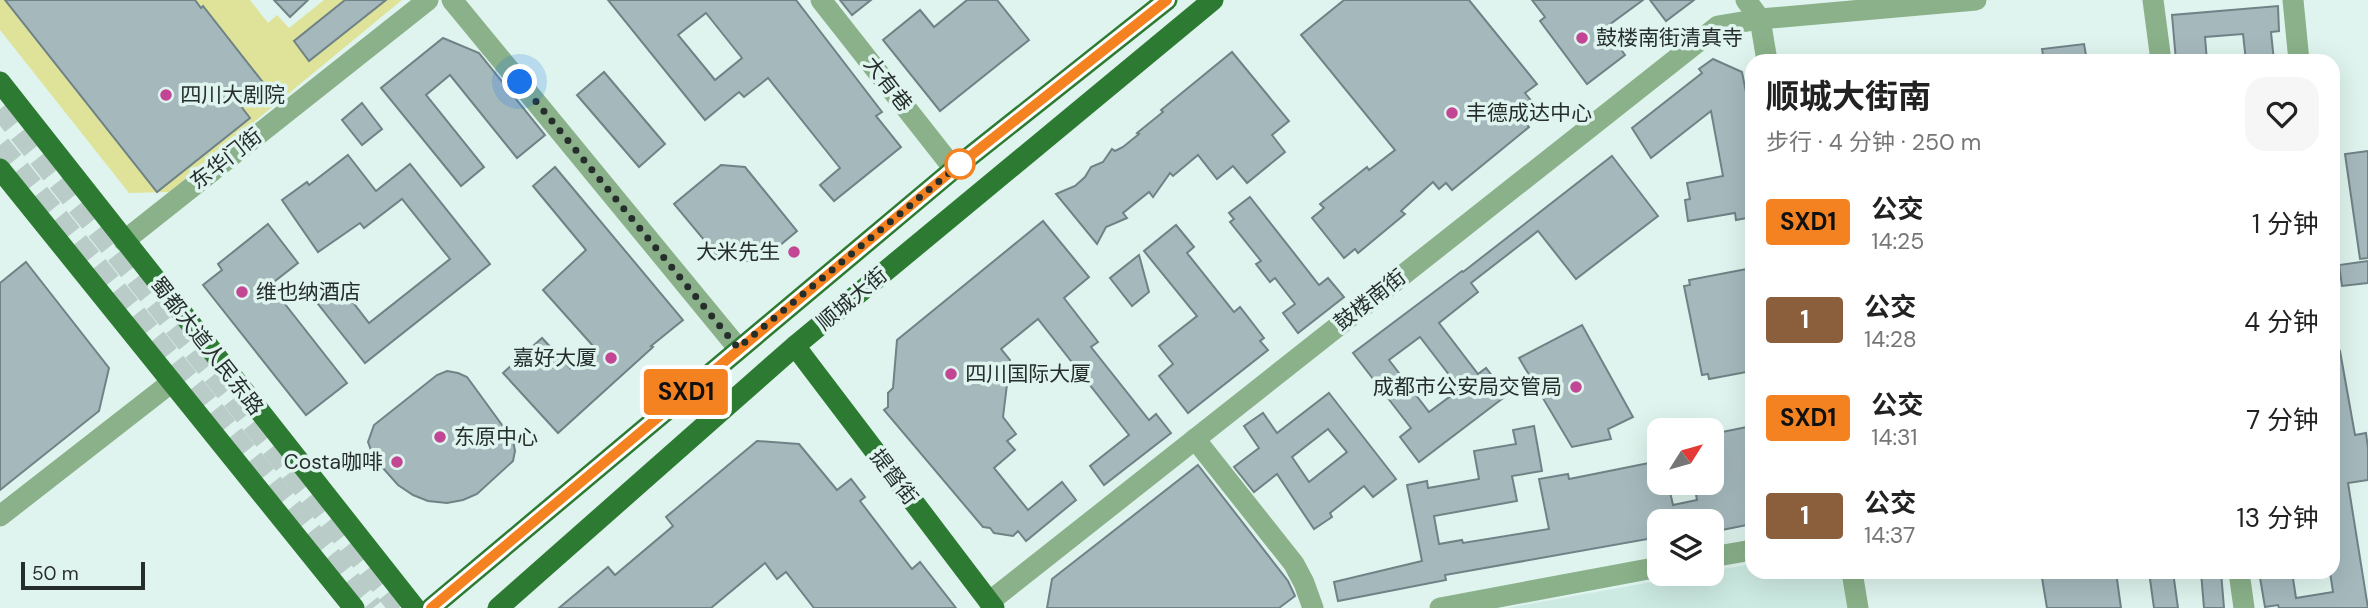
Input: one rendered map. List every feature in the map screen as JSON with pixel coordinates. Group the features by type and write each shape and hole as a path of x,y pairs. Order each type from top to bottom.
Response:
{"main road":[{"name":"顺城大街","path":"431,608 954,169 1167,0"},
{"name":"顺城大街","path":"498,608 795,346 1213,0"},
{"name":"蜀都大道人民东路","path":"0,82 415,608"},
{"path":"0,169 354,608"},
{"name":"提督街","path":"795,346 991,605"}],"street":[{"name":"东华门街","path":"124,241 428,0"},
{"path":"452,0 738,348"},
{"name":"大有巷","path":"821,0 954,169"},
{"path":"1746,0 1760,19 1766,54"},
{"name":"鼓楼南街","path":"991,605 1195,439 1718,26 1760,19 1976,0"},
{"path":"2152,0 2160,54"},
{"path":"2293,0 2298,54"},
{"path":"0,516 172,382"},
{"path":"1195,439 1294,564 1313,608"},
{"path":"1724,555 1745,551"},
{"path":"1440,608 1647,569"},
{"path":"1853,579 1858,608"},
{"path":"2240,579 2244,608"}],"shaded area":[{"path":"1745,565 1745,579 1845,579 1848,608 1507,608 1647,583 1647,586 1724,586 1724,569"}],"green space":[{"name":"四川大剧院","path":"0,0 250,0 268,23 277,15 289,28 324,0 402,0 169,192 129,193 0,30"}],"building":[{"name":"四川大剧院","path":"5,0 195,0 201,8 203,6 265,85 240,105 250,118 157,192"},
{"path":"274,0 308,0 290,17"},
{"path":"345,0 386,0 309,61 294,41"},
{"path":"608,0 796,0 882,112 876,116 901,147 834,201 820,185 840,168 768,78 744,97 739,92 705,120","holes":["706,13 742,58 715,80 678,35"]},
{"path":"840,0 871,0 852,15"},
{"path":"967,0 997,0 1029,40 940,111 883,40 920,10 934,27"},
{"path":"1344,0 1469,0 1537,84 1525,93 1533,103 1525,108 1531,115 1524,121 1529,127 1452,190 1446,183 1439,189 1433,182 1401,211 1405,214 1358,253 1355,249 1344,258 1312,218 1324,208 1320,204 1367,167 1369,170 1395,150 1301,35"},
{"name":"鼓楼南街清真寺","path":"1532,0 1643,0 1605,28 1625,55 1587,84 1540,21 1545,17"},
{"path":"1650,0 1694,0 1666,21"},
{"path":"2278,6 2279,31 2271,32 2273,54 2245,54 2243,34 2205,37 2206,54 2175,54 2172,15"},
{"path":"443,38 479,53 545,135 517,158 450,75 426,95 484,167 461,186 381,88"},
{"path":"2084,44 2086,54 2043,54 2042,49"},
{"path":"1232,52 1289,121 1272,135 1285,152 1247,183 1233,166 1217,179 1198,155 1173,176 1170,173 1153,197 1149,192 1123,213 1127,218 1106,227 1097,244 1056,194 1075,186 1091,167 1103,162 1112,149 1115,151 1123,147 1163,112 1161,110"},
{"path":"1713,59 1742,72 1745,87 1745,218 1736,220 1735,213 1688,221 1685,200 1690,199 1687,183 1723,176 1711,111 1651,158 1632,128 1702,73 1699,69"},
{"path":"604,72 665,144 639,167 577,95"},
{"path":"362,103 382,129 362,145 342,120"},
{"path":"2368,151 2368,258 2360,259 2345,154"},
{"path":"348,155 376,191 410,164 490,264 365,363 318,304 341,287 369,323 450,259 402,199 364,228 360,223 318,252 282,200 307,182 309,185"},
{"path":"1612,156 1658,216 1576,279 1538,231 1471,283 1478,292 1439,323 1478,374 1486,368 1507,395 1419,462 1400,437 1411,428 1353,353 1463,272","holes":["1420,337 1460,389 1429,412 1389,360"]},
{"path":"721,165 745,167 797,231 760,262 720,259 674,204"},
{"path":"555,167 683,320 651,346 653,347 558,433 503,373 542,338 570,368 594,347 543,290 586,250 533,186"},
{"path":"1250,197 1319,285 1328,278 1344,297 1298,333 1283,313 1295,304 1275,278 1270,282 1256,264 1261,261 1230,222 1234,219 1229,213"},
{"name":"四川国际大厦","path":"1043,221 1089,277 1064,298 1098,342 1091,347 1149,420 1156,414 1171,433 1104,485 1090,466 1129,435 1038,319 1001,349 1010,360 1003,417 1016,434 1007,441 1015,450 994,468 1028,510 1062,482 1076,500 1026,541 1018,531 1013,536 994,533 990,528 983,527 884,410 888,407 888,393 893,388 897,340"},
{"path":"268,224 298,263 270,285 347,383 306,415 203,285 222,270 218,264"},
{"path":"1176,225 1194,247 1187,253 1234,312 1240,307 1264,338 1260,341 1268,350 1188,413 1159,376 1173,364 1159,346 1197,316 1144,251"},
{"path":"1139,255 1149,292 1132,306 1110,278"},
{"path":"2368,261 2368,283 2342,286 2340,265"},
{"path":"26,262 109,368 99,411 0,490 0,283"},
{"path":"1745,269 1745,372 1709,379 1708,374 1702,375 1684,286 1690,285 1689,280"},
{"name":"成都市公安局交管局","path":"1582,325 1633,417 1608,429 1611,439 1572,447 1519,358"},
{"path":"2340,351 2355,435 2366,433 2368,448 2368,480 2348,483 2368,608 2279,608 2278,605 2265,607 2260,579 2293,579 2296,598 2333,592 2331,579 2340,579"},
{"name":"东原中心","path":"447,371 467,377 513,440 515,451 513,461 477,494 447,503 428,501 398,485 374,458 368,442 374,425 437,375"},
{"path":"1329,393 1396,479 1373,497 1364,486 1330,513 1332,517 1314,529 1277,474 1254,492 1234,467 1259,448 1244,426 1263,413 1277,433","holes":["1328,429 1347,452 1309,482 1292,457"]},
{"path":"1534,426 1542,471 1512,476 1517,501 1434,516 1439,544 1462,540 1463,543 1549,529 1539,479 1568,474 1569,479 1647,463 1647,495 1671,495 1673,505 1697,500 1696,495 1724,495 1724,432 1745,427 1745,525 1724,530 1724,509 1647,509 1647,539 1445,575 1446,580 1338,601 1334,582 1422,561 1407,485 1427,481 1428,488 1479,479 1474,451 1516,444 1513,430"},
{"path":"757,441 799,444 837,490 851,479 865,497 860,501 912,569 920,562 956,608 814,608 786,572 777,579 765,563 711,608 559,608 608,567 615,575 673,526 666,517"},
{"path":"1198,465 1288,581 1295,596 1279,608 1047,608 1052,579"},
{"path":"2042,579 2117,579 2121,608 2047,608"},
{"path":"2150,579 2174,579 2178,608 2154,608"},
{"path":"2202,579 2222,579 2224,608 2204,608"}],"tunnel":[{"path":"0,109 399,608"},
{"path":"0,145 373,608"}],"bus line":[{"name":"SXD1","path":"431,608 954,169 1167,0"}],"place":[{"name":"鼓楼南街清真寺","path":"1582,38"},
{"name":"四川大剧院","path":"166,95"},
{"name":"丰德成达中心","path":"1452,113"},
{"name":"大米先生","path":"794,252"},
{"name":"维也纳酒店","path":"242,292"},
{"name":"嘉好大厦","path":"611,358"},
{"name":"四川国际大厦","path":"951,374"},
{"name":"成都市公安局交管局","path":"1576,387"},
{"name":"东原中心","path":"440,437"},
{"name":"Costa咖啡","path":"397,462"}],"route":[{"path":"520,82 738,348 960,164"}]}
